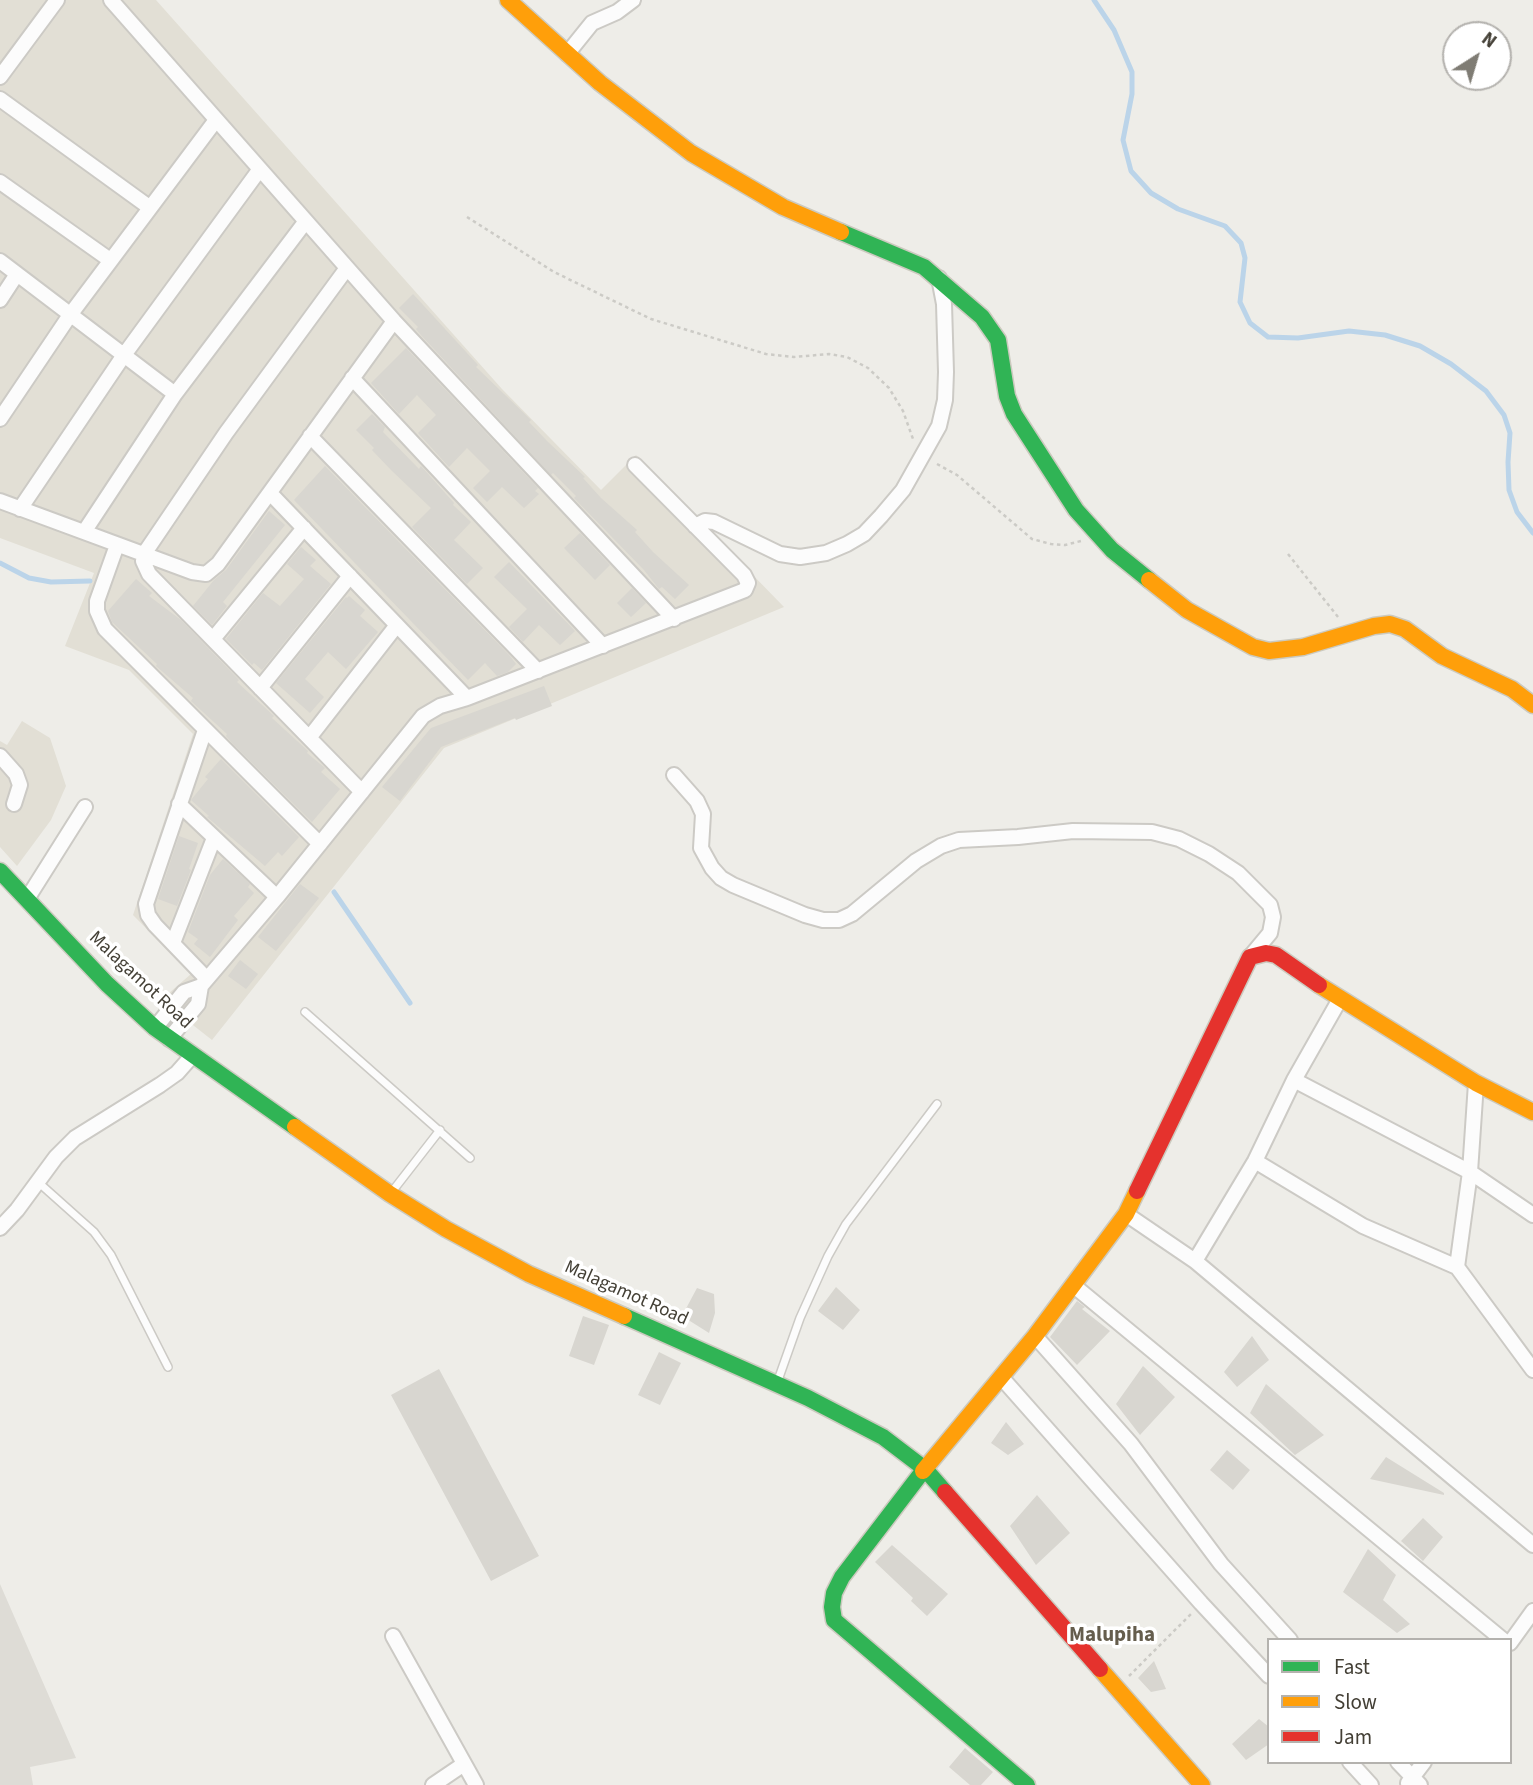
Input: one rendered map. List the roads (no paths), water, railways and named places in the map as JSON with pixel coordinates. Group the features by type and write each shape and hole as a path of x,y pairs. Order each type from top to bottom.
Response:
{"street":[{"path":"0,77 57,0"},
{"path":"111,0 394,321 674,619"},
{"path":"508,0 567,54 671,138 731,178 783,207 908,259 939,278 991,328 1002,354 1007,396 1014,414 1076,510 1096,533 1142,576 1187,610 1253,647 1269,652 1284,651 1390,624 1405,629 1442,656 1511,689 1533,705"},
{"path":"567,54 592,23 617,12 633,0"},
{"path":"0,99 149,207"},
{"path":"0,419 70,315 216,120"},
{"path":"20,509 124,355 260,169"},
{"path":"0,182 110,260"},
{"path":"84,532 175,394 306,221"},
{"path":"0,261 175,394"},
{"path":"347,268 226,433 144,554 143,561 149,574 362,792"},
{"path":"0,300 17,274"},
{"path":"695,526 705,521 715,522 780,554 800,557 826,553 864,534 903,490 939,426 945,400 946,328 939,278"},
{"path":"0,501 192,572 206,574 218,564 394,321"},
{"path":"352,378 603,646"},
{"path":"310,436 538,671"},
{"path":"155,1028 184,992 204,982 277,897 423,716 440,706 742,593 747,586 744,575 635,465"},
{"path":"270,493 467,698"},
{"path":"213,639 304,528"},
{"path":"117,545 97,601 100,619 113,639 320,844"},
{"path":"260,688 350,576"},
{"path":"309,738 397,625"},
{"path":"204,982 155,925 148,915 146,904 205,730"},
{"path":"0,756 16,774 20,785 14,804"},
{"path":"674,775 696,801 703,814 701,848 721,878 733,886 806,915 839,920 852,914 916,861 941,846 959,840 1073,831 1152,832 1179,839 1238,873 1270,905 1273,917 1270,933 1250,957 1126,1214 1035,1336 925,1469 842,1577 834,1593 831,1607 834,1620 1027,1785"},
{"path":"179,804 277,897"},
{"path":"27,899 85,807"},
{"path":"173,943 214,838"},
{"name":"Malagamot Road","path":"0,871 107,984 155,1028 390,1194 446,1229 529,1274 776,1384 883,1437 925,1469 1202,1785"},
{"path":"1250,957 1266,953 1276,955 1340,999 1476,1083 1533,1112"},
{"path":"169,1039 198,1003 204,982"},
{"path":"1195,1261 1255,1161 1294,1080 1340,999"},
{"path":"0,1228 56,1157 75,1138 160,1085 177,1073 192,1056"},
{"path":"1294,1080 1470,1172 1533,1215"},
{"path":"1457,1267 1470,1172 1476,1083"},
{"path":"1255,1161 1363,1226 1457,1267 1533,1370"},
{"path":"1126,1214 1195,1261 1533,1545"},
{"path":"1073,1285 1501,1638"},
{"path":"1035,1336 1131,1444 1221,1564 1288,1638"},
{"path":"1001,1377 1267,1674"},
{"path":"1512,1640 1533,1612"},
{"path":"393,1636 476,1785"},
{"path":"433,1785 464,1764"},
{"path":"1352,1764 1371,1785"},
{"path":"1399,1764 1413,1783 1423,1764"}],"lane":[{"path":"305,1012 470,1158"},
{"path":"776,1384 800,1318 828,1256 846,1224 937,1104"},
{"path":"390,1194 440,1130"},
{"path":"38,1182 94,1232 111,1255 168,1367"}],"waterway":[{"path":"1094,0 1114,30 1132,72 1132,94 1123,140 1131,171 1151,193 1178,209 1225,226 1241,243 1245,258 1240,302 1250,323 1268,337 1298,338 1349,331 1385,335 1420,346 1451,364 1486,391 1504,415 1510,433 1509,490 1517,512 1533,533"},
{"path":"0,563 29,578 51,582 90,581"},
{"path":"334,892 410,1003"}],"district":[{"name":"Malupiha","path":"1112,1636"}]}
